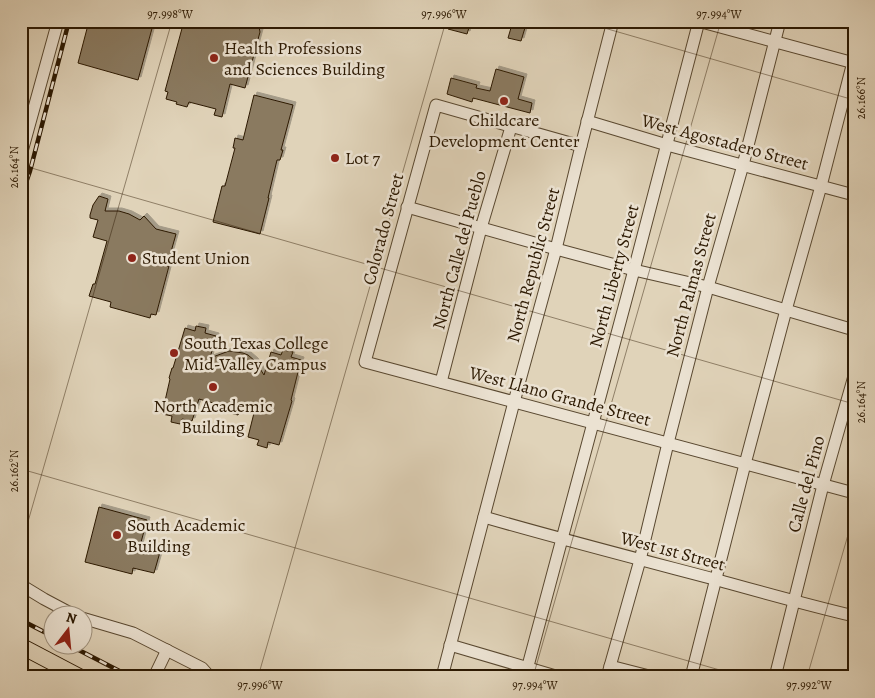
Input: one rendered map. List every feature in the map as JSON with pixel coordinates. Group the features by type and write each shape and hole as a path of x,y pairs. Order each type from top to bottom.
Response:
{"main road":[{"path":"21,646 80,677"}],"street":[{"path":"21,155 58,21"},
{"name":"North Republic Street","path":"442,677 556,249 613,21"},
{"path":"691,677 745,464 853,61 699,21"},
{"name":"North Liberty Street","path":"526,672 699,21"},
{"name":"North Palmas Street","path":"609,671 640,560 708,288 743,165 780,21"},
{"name":"Colorado Street","path":"365,362 436,105 511,127"},
{"name":"West Agostadero Street","path":"587,121 667,145 854,195"},
{"path":"511,127 581,146"},
{"name":"North Calle del Pueblo","path":"441,382 481,228 511,127"},
{"path":"407,208 634,270 708,288 854,330"},
{"name":"West Llano Grande Street","path":"365,362 823,485"},
{"name":"Calle del Pino","path":"775,677 823,485 854,376"},
{"path":"823,485 854,493"},
{"name":"West 1st Street","path":"484,517 794,602 854,616"},
{"path":"21,585 57,606"},
{"path":"92,621 125,630 202,668 210,677"},
{"path":"450,645 526,672 559,677"},
{"path":"154,677 167,650"},
{"path":"609,671 653,677"}],"building":[{"path":"89,21 154,21 138,80 78,63"},
{"name":"Health Professions and Sciences Building","path":"184,21 239,21 247,23 248,21 254,21 259,27 260,32 245,88 230,84 222,117 214,115 216,109 189,102 187,107 166,99 168,92 165,91"},
{"path":"450,21 471,21 467,34 448,29"},
{"path":"513,21 527,21 521,41 508,38"},
{"path":"496,69 524,77 518,99 532,103 530,113 473,98 472,102 447,94 451,78 477,85 476,88 490,91"},
{"path":"254,95 293,105 281,150 283,150 280,160 277,160 260,234 213,222 222,186 225,186 235,148 233,148 235,138 243,140"},
{"name":"Student Union","path":"99,196 108,199 105,211 119,211 140,220 144,216 156,229 176,234 156,315 151,314 150,318 110,307 111,302 89,296 93,284 95,284 107,241 93,237 98,220 90,218 90,215 93,205"},
{"name":"North Academic Building","path":"196,326 206,328 205,333 216,336 210,358 229,351 243,353 255,361 264,375 271,352 281,355 283,350 293,352 291,357 301,360 292,401 279,445 268,442 267,448 257,445 259,440 248,437 254,413 240,410 238,415 212,408 213,403 199,399 192,421 182,419 180,424 171,422 172,416 162,414 169,378 185,328 195,331"},
{"name":"South Academic Building","path":"99,507 147,520 140,546 160,552 154,573 133,568 132,574 85,562"}],"railway":[{"path":"21,197 30,171 69,21"},
{"path":"21,620 42,631"},
{"path":"90,656 131,677"}],"place":[{"name":"Health Professions and Sciences Building","path":"214,58"},
{"name":"Childcare Development Center","path":"504,101"},
{"name":"Lot 7","path":"335,158"},
{"name":"Student Union","path":"132,258"},
{"name":"South Texas College Mid-Valley Campus","path":"174,353"},
{"name":"North Academic Building","path":"213,387"},
{"name":"South Academic Building","path":"117,535"}]}
